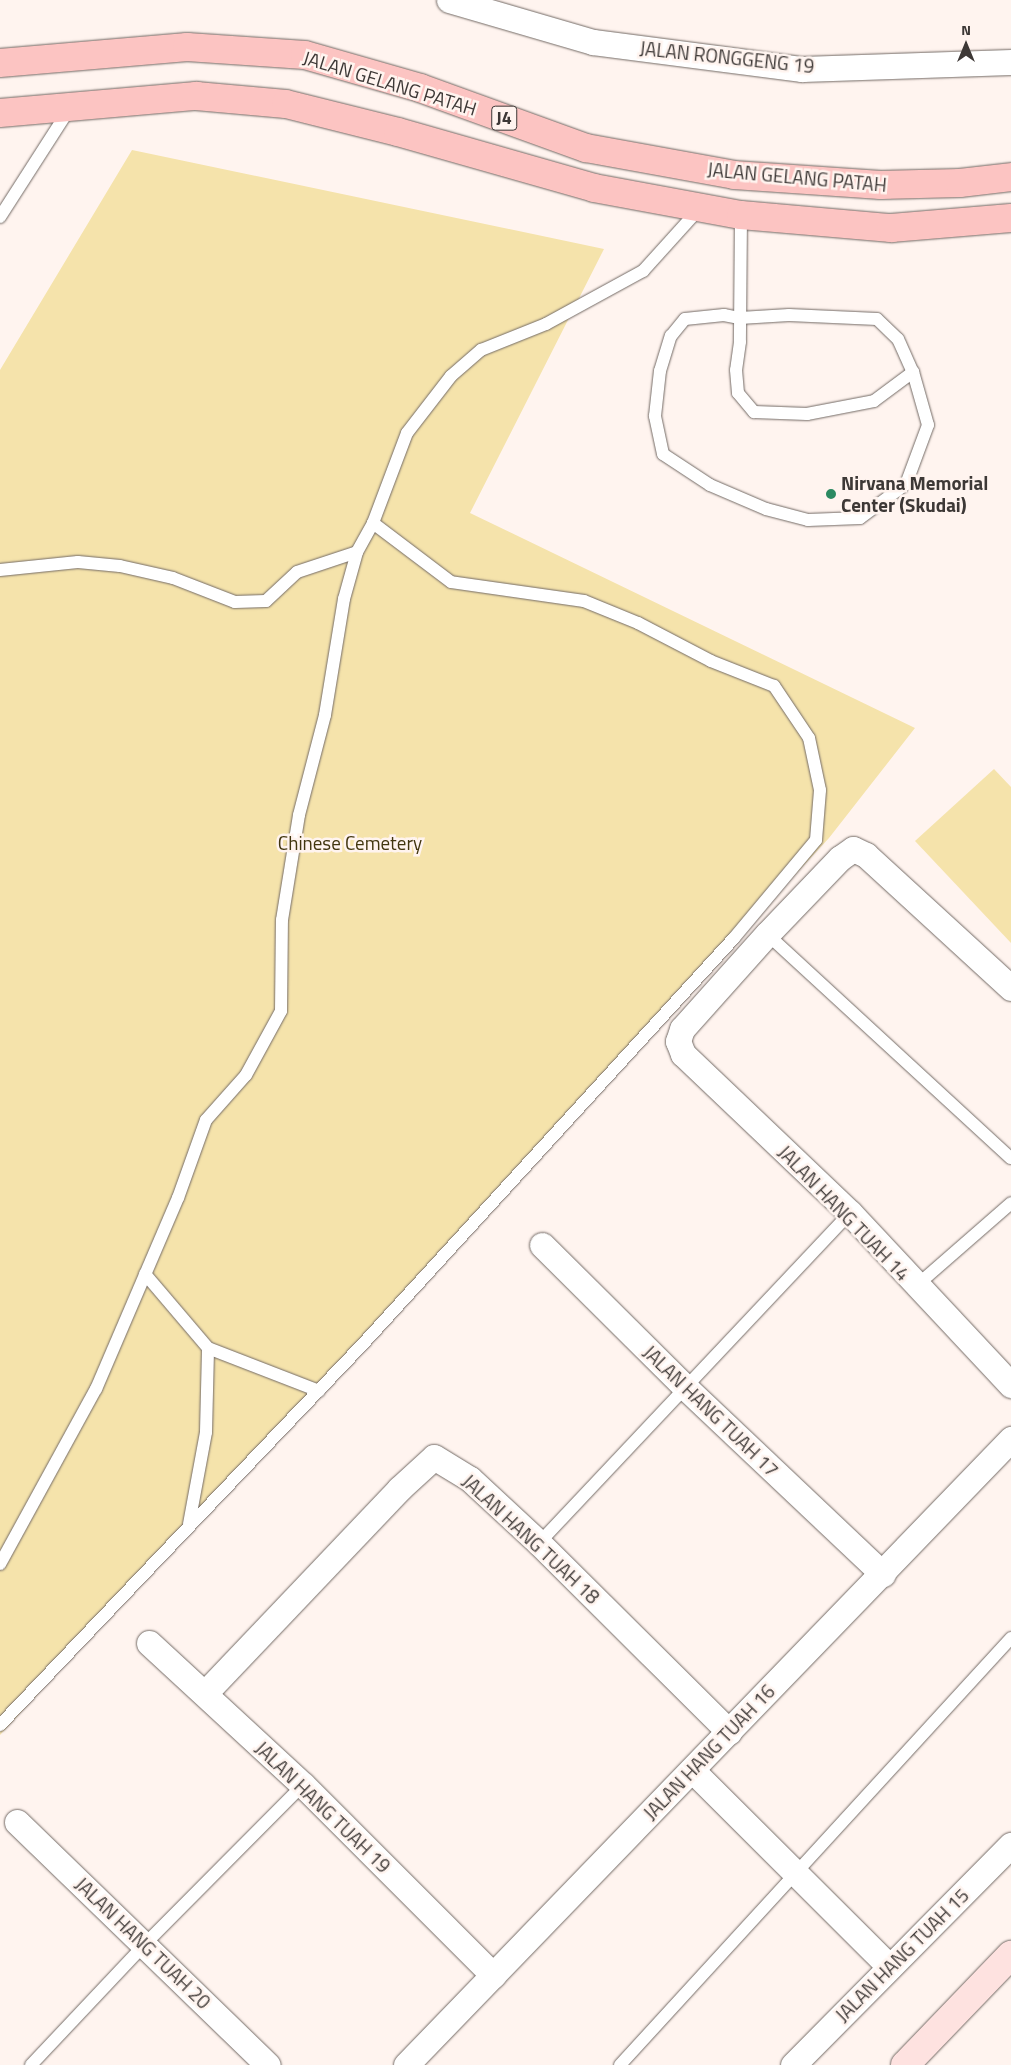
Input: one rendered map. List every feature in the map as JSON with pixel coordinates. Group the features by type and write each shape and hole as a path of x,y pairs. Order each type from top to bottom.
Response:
{"main road":[{"name":"JALAN GELANG PATAH","path":"0,63 187,47 305,55 420,88 586,148 734,176 881,185 960,183 1011,177"},
{"name":"JALAN GELANG PATAH","path":"0,113 196,96 286,104 398,132 594,188 741,215 891,228 1011,218"}],"street":[{"name":"JALAN RONGGENG 19","path":"449,0 593,42 802,69 1011,62"},
{"path":"766,934 840,858 853,849 866,855 1011,988"},
{"name":"JALAN HANG TUAH 14","path":"766,934 682,1029 678,1041 683,1054 850,1213 916,1286 1011,1385"},
{"name":"JALAN HANG TUAH 17","path":"542,1245 686,1388 883,1574"},
{"name":"JALAN HANG TUAH 16","path":"406,2065 883,1574 1011,1439"},
{"name":"JALAN HANG TUAH 18","path":"205,1693 399,1489 434,1457 470,1479 539,1543 729,1732"},
{"name":"JALAN HANG TUAH 19","path":"149,1643 303,1786 493,1975"},
{"path":"692,1770 890,1966"},
{"name":"JALAN HANG TUAH 20","path":"17,1822 268,2065"},
{"name":"JALAN HANG TUAH 15","path":"793,2065 1011,1845"},
{"path":"916,2061 1011,1955"}],"lane":[{"path":"0,217 72,106"},
{"path":"0,1564 92,1397 145,1274 206,1120 246,1075 281,1011 282,920 299,815 325,715 344,599 357,552 373,523 407,433 451,376 481,350 546,324 643,272 700,208"},
{"path":"741,215 740,318 736,370 738,393 754,412 807,414 874,401 913,372"},
{"path":"724,314 740,318 789,314 877,319 898,339 913,372 928,425 906,484 860,518 808,520 766,509 710,485 663,454 655,416 660,371 672,336 684,319 724,314"},
{"path":"0,1725 189,1524 319,1391 727,945 816,840 820,790 809,738 774,686 711,661 638,623 584,601 451,582 373,523"},
{"path":"0,570 78,562 120,566 173,578 235,602 266,601 296,572 357,552"},
{"path":"766,934 1011,1158"},
{"path":"916,1286 1011,1203"},
{"path":"539,1543 850,1213"},
{"path":"145,1274 208,1348 319,1391"},
{"path":"189,1524 206,1432 208,1348"},
{"path":"620,2065 1011,1638"},
{"path":"31,2065 144,1945 303,1786"}],"green space":[{"name":"Chinese Cemetery","path":"132,150 604,249 470,513 915,728 829,838 0,1735 0,370"},
{"path":"994,769 1011,787 1011,943 915,841"}],"place":[{"name":"Nirvana Memorial Center (Skudai)","path":"831,494"}]}
